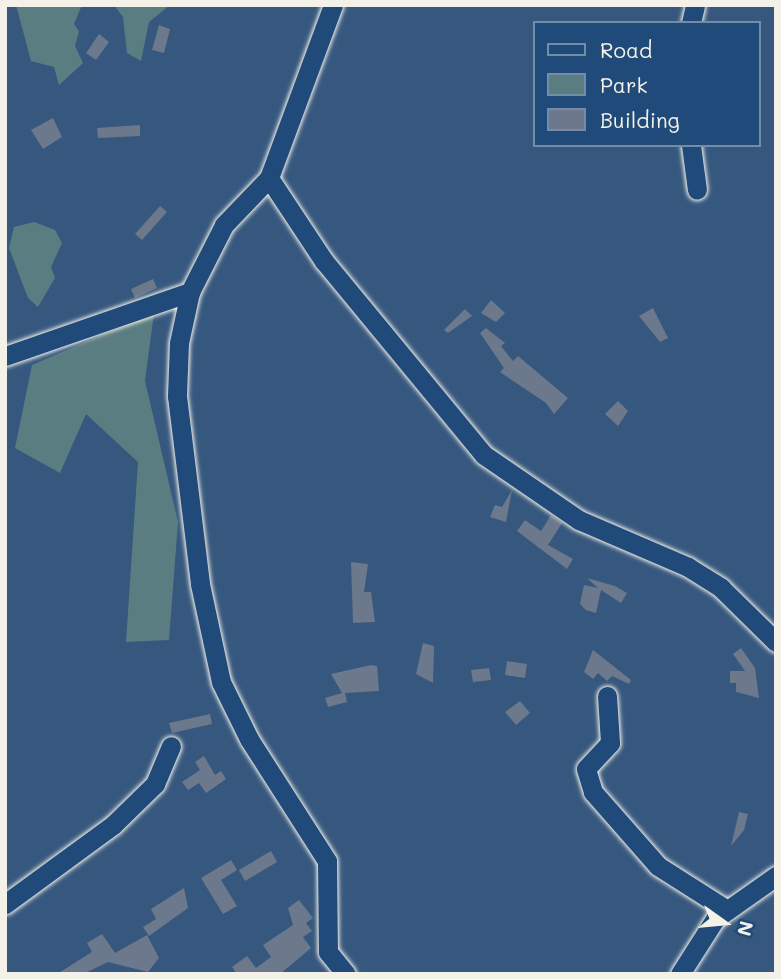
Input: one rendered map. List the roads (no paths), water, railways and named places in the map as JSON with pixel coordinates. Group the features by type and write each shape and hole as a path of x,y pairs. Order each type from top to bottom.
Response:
{"street":[{"path":"333,5 269,178 225,225 190,292 179,343 177,396 200,584 221,682 249,739 327,861 328,952 346,974"},
{"path":"691,147 696,190"},
{"path":"269,178 324,261 484,455 579,520 688,567 721,588 776,642"},
{"path":"5,356 190,292"},
{"path":"607,696 610,743 586,769 593,792 658,866 727,910"},
{"path":"5,904 113,825 155,783 171,746"},
{"path":"680,974 715,919 776,876"}]}
